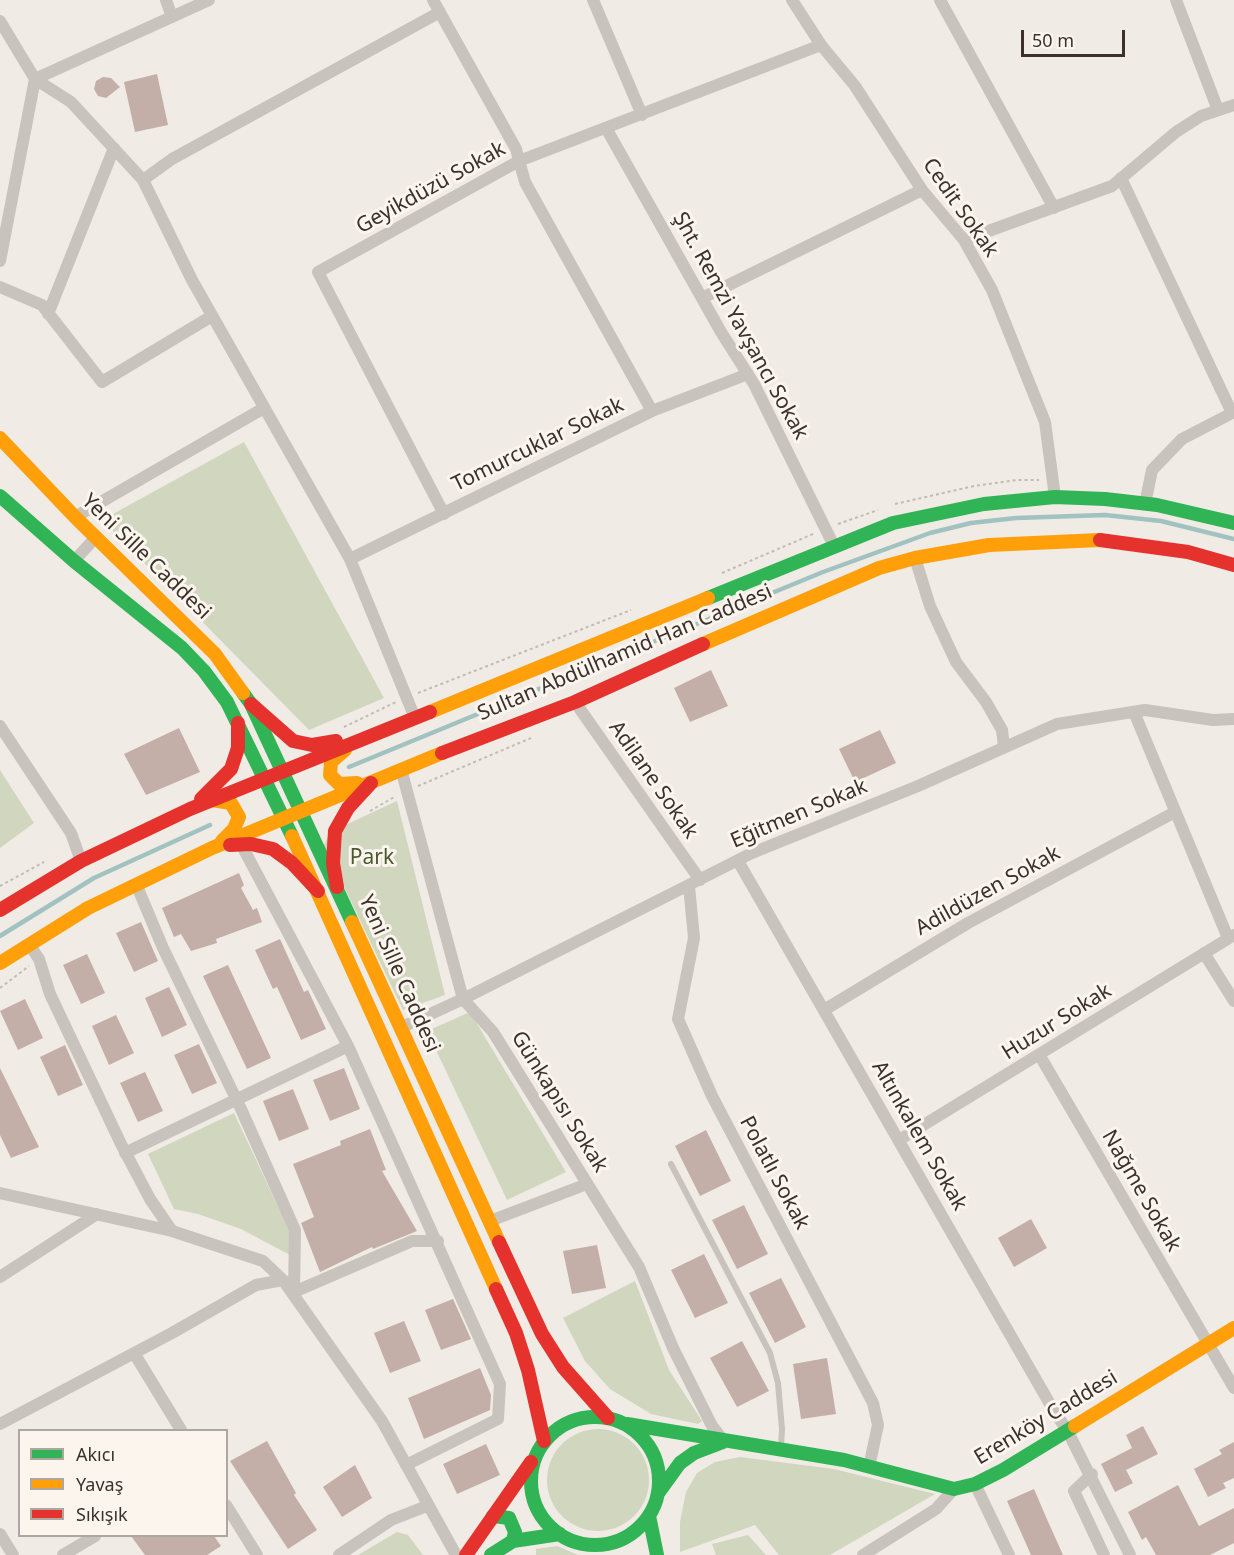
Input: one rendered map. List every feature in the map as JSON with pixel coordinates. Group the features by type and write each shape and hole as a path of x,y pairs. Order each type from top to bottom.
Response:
{"main road":[{"name":"Yeni Sille Caddesi","path":"0,438 75,517 215,654 251,704 542,1334 563,1367 608,1418"},
{"name":"Yeni Sille Caddesi","path":"0,496 74,561 194,659 227,702 318,891 516,1333 528,1370 544,1441"},
{"name":"Sultan Abdülhamid Han Caddesi","path":"0,910 81,861 190,809 893,523 984,504 1056,497 1145,504 1234,524"},
{"name":"Sultan Abdülhamid Han Caddesi","path":"0,963 88,908 212,848 376,778 575,702 778,610 879,568 915,558 989,545 1083,539 1188,552 1234,565"},
{"path":"251,704 294,741 312,745 363,739"},
{"path":"190,809 231,770 238,748 238,723"},
{"path":"363,739 335,757 329,769 330,775 333,780 345,785 376,778"},
{"path":"337,887 333,863 335,831 348,808 376,778"},
{"path":"212,800 231,803 239,817 234,829 212,848"},
{"path":"212,848 261,844 280,853 318,891"},
{"name":"Erenköy Caddesi","path":"627,1424 844,1460 954,1489 975,1484 1234,1328"},
{"path":"466,1555 544,1441 557,1429 573,1420 590,1416 608,1418 627,1424 642,1436 654,1453 659,1472 659,1492"},
{"path":"583,1544 602,1545 621,1540 637,1530 650,1516 659,1492 680,1463 694,1453 724,1441"},
{"path":"535,1456 531,1474 534,1500 546,1523 560,1534 583,1544 597,1555"},
{"path":"493,1516 509,1518 514,1524 513,1541"},
{"path":"650,1516 657,1555"},
{"path":"491,1555 513,1541 534,1536 560,1534"}],"street":[{"path":"166,0 172,17"},
{"path":"35,79 209,0"},
{"path":"433,0 516,148 525,182 652,411"},
{"path":"593,0 642,115"},
{"name":"Cedit Sokak","path":"792,0 821,45 855,86 922,190 964,240 992,290 1046,422 1056,497"},
{"path":"940,0 1054,208"},
{"path":"1176,0 1218,110"},
{"path":"143,180 172,159 440,12"},
{"path":"0,21 35,79 71,102 143,180 212,316 350,559 415,718"},
{"name":"Geyikdüzü Sokak","path":"444,514 318,272 519,161 821,45"},
{"path":"0,261 35,79"},
{"path":"964,240 1112,186 1176,132 1201,116 1234,105"},
{"name":"Şht. Remzi Yavşancı Sokak","path":"606,128 702,298 748,374 834,546"},
{"path":"48,314 114,148"},
{"path":"1121,178 1233,412 1182,439 1152,470 1145,504"},
{"path":"702,298 922,190"},
{"path":"0,287 42,305 102,382 212,316"},
{"name":"Tomurcuklar Sokak","path":"350,559 652,411 748,374"},
{"path":"75,517 264,408"},
{"path":"74,561 96,537"},
{"path":"915,558 930,606 951,652 986,702 1002,730 1004,747"},
{"name":"Adilane Sokak","path":"575,702 694,883"},
{"name":"Eğitmen Sokak","path":"400,1028 463,999 738,861 1057,723 1145,710 1214,720 1234,719"},
{"path":"1134,712 1175,812 1231,936"},
{"path":"0,726 70,833 81,861"},
{"name":"Günkapısı Sokak","path":"401,768 463,999 494,1032 639,1267 673,1348 712,1426 724,1441"},
{"name":"Adildüzen Sokak","path":"824,1010 968,922 1175,812"},
{"path":"241,844 348,1046 438,1241 500,1384 498,1419 405,1465"},
{"name":"Altınkalem Sokak","path":"738,861 1092,1474 1130,1555"},
{"name":"Polatlı Sokak","path":"694,883 694,938 678,1019 712,1096 873,1403 878,1425 869,1467"},
{"path":"136,884 163,948 236,1098 295,1230 294,1292"},
{"name":"Huzur Sokak","path":"899,1140 1040,1056 1231,936"},
{"path":"29,944 39,959 50,994 125,1153 150,1199 172,1230"},
{"path":"1204,953 1234,1001"},
{"path":"125,1153 348,1046"},
{"name":"Nağme Sokak","path":"1040,1056 1234,1388"},
{"path":"490,1221 588,1185"},
{"path":"0,1193 172,1230 263,1261 294,1292 382,1421 456,1555"},
{"path":"0,1277 97,1214"},
{"path":"294,1292 412,1241 438,1241"},
{"path":"0,1424 256,1285 283,1280"},
{"path":"134,1353 180,1429"},
{"path":"1092,1474 1074,1491 1104,1555"},
{"path":"975,1484 1009,1555"},
{"path":"863,1555 936,1509 954,1489"},
{"path":"339,1555 391,1520 427,1506"},
{"path":"228,1508 257,1555"},
{"path":"0,1534 13,1555"},
{"path":"63,1555 93,1537"}],"lane":[{"path":"671,1164 770,1353 778,1383 782,1429 780,1450"}],"green space":[{"path":"244,442 384,698 309,730 102,520"},
{"path":"0,770 34,823 0,848"},
{"name":"Park","path":"397,801 445,995 403,1010 324,845 330,832"},
{"path":"470,1012 566,1172 507,1200 427,1031"},
{"path":"234,1113 296,1245 290,1255 241,1229 198,1214 174,1209 148,1154"},
{"path":"635,1281 669,1370 702,1421 698,1424 651,1414 610,1389 585,1361 563,1318"},
{"path":"598,1429 618,1433 634,1444 645,1460 649,1480 645,1500 634,1516 618,1527 598,1531 578,1527 562,1516 551,1500 547,1480 551,1460 562,1444 578,1433"},
{"path":"740,1457 834,1469 935,1494 830,1555 779,1555 755,1525 680,1552 680,1522 686,1492 697,1473 715,1462"},
{"path":"397,1532 408,1535 423,1555 358,1555"},
{"path":"748,1535 766,1555 716,1555 712,1544"},
{"path":"557,1546 578,1555 536,1555 536,1549"}],"building":[{"path":"157,74 168,125 135,132 124,82"},
{"path":"103,77 111,78 120,87 106,98 98,96 94,89 96,81"},
{"path":"711,670 728,706 690,722 674,688"},
{"path":"179,728 200,772 146,795 124,754"},
{"path":"880,730 896,763 855,782 839,749"},
{"path":"239,873 244,885 241,888 253,910 257,908 262,922 216,939 217,943 191,951 181,934 174,937 162,908"},
{"path":"141,922 158,961 134,972 116,933"},
{"path":"280,939 304,992 308,990 326,1029 301,1040 277,987 273,989 255,950"},
{"path":"87,954 105,993 81,1004 63,965"},
{"path":"228,965 271,1058 247,1069 203,976"},
{"path":"169,987 187,1025 162,1037 145,998"},
{"path":"25,999 43,1038 18,1050 0,1011"},
{"path":"116,1015 134,1053 109,1065 92,1026"},
{"path":"199,1044 217,1083 192,1094 174,1055"},
{"path":"65,1045 83,1085 58,1096 40,1057"},
{"path":"0,1068 39,1147 11,1158 0,1135"},
{"path":"344,1068 360,1109 330,1121 313,1080"},
{"path":"145,1072 163,1111 138,1122 120,1083"},
{"path":"293,1089 309,1129 279,1141 263,1101"},
{"path":"370,1129 386,1170 382,1171 417,1231 373,1249 372,1247 320,1272 301,1223 314,1217 293,1164 341,1145 340,1141"},
{"path":"706,1130 731,1181 700,1196 675,1146"},
{"path":"744,1205 768,1254 737,1269 712,1220"},
{"path":"1031,1219 1047,1248 1014,1267 998,1238"},
{"path":"597,1245 606,1288 572,1294 563,1251"},
{"path":"704,1254 728,1303 695,1318 671,1270"},
{"path":"781,1278 806,1327 775,1343 749,1293"},
{"path":"453,1299 471,1339 441,1350 425,1310"},
{"path":"404,1321 421,1361 390,1373 374,1333"},
{"path":"742,1341 769,1391 737,1407 710,1358"},
{"path":"827,1358 836,1414 801,1419 793,1364"},
{"path":"480,1368 491,1395 490,1410 424,1439 408,1398"},
{"path":"1143,1426 1158,1454 1126,1470 1133,1483 1115,1492 1101,1464 1132,1448 1126,1435"},
{"path":"267,1441 296,1493 294,1495 317,1530 288,1549 230,1461"},
{"path":"1234,1442 1234,1478 1223,1483 1226,1488 1208,1497 1194,1469 1222,1454 1219,1450"},
{"path":"486,1444 500,1475 457,1494 443,1464"},
{"path":"355,1465 372,1498 342,1517 323,1487"},
{"path":"1178,1485 1199,1526 1234,1508 1234,1543 1210,1555 1156,1555 1146,1537 1142,1540 1128,1512"},
{"path":"1034,1489 1063,1555 1031,1555 1007,1501"},
{"path":"132,1537 215,1537 221,1546 207,1555 145,1555"}],"waterway":[{"path":"349,767 823,572 930,533 971,523 1016,518 1105,515 1161,521 1234,539"},
{"path":"0,936 94,878 210,825"}],"traffic: fast":[{"path":"0,496 74,561 182,648 204,671 227,702 292,836"},
{"path":"708,598 893,523 984,504 1055,497 1105,499 1157,505 1234,523"},
{"path":"243,693 251,704 352,922"},
{"path":"595,1417 620,1422 640,1436 654,1456 659,1481 654,1506 640,1526 620,1540 595,1545 570,1540 550,1526 536,1506 531,1481 536,1456 550,1436 570,1422 595,1417"},
{"path":"627,1424 844,1460 954,1489 975,1484 1003,1470 1075,1426"},
{"path":"659,1492 680,1463 694,1453 723,1442"},
{"path":"493,1516 509,1518 515,1532 513,1541"},
{"path":"649,1516 657,1555"},
{"path":"491,1555 513,1541 560,1534"}],"traffic: slow":[{"path":"0,438 75,517 215,654 243,693"},
{"path":"703,644 879,568 915,558 989,545 1100,540"},
{"path":"430,712 708,598"},
{"path":"345,750 331,762 330,775 339,784 357,783"},
{"path":"0,963 88,908 212,848 442,753"},
{"path":"212,800 231,803 239,817 234,829 222,841"},
{"path":"292,836 496,1289"},
{"path":"352,922 499,1242"},
{"path":"1075,1426 1234,1328"}],"traffic: jam":[{"path":"1100,540 1188,552 1234,565"},
{"path":"442,753 575,702 703,644"},
{"path":"251,704 293,741 312,745 336,741"},
{"path":"0,910 81,861 190,809 430,712"},
{"path":"201,799 231,769 238,748 238,723"},
{"path":"337,887 333,863 335,831 348,808 371,783"},
{"path":"230,845 251,844 273,849 292,863 318,891"},
{"path":"499,1242 542,1334 563,1367 608,1418"},
{"path":"496,1289 516,1333 528,1370 544,1441"},
{"path":"466,1555 531,1462"}]}
